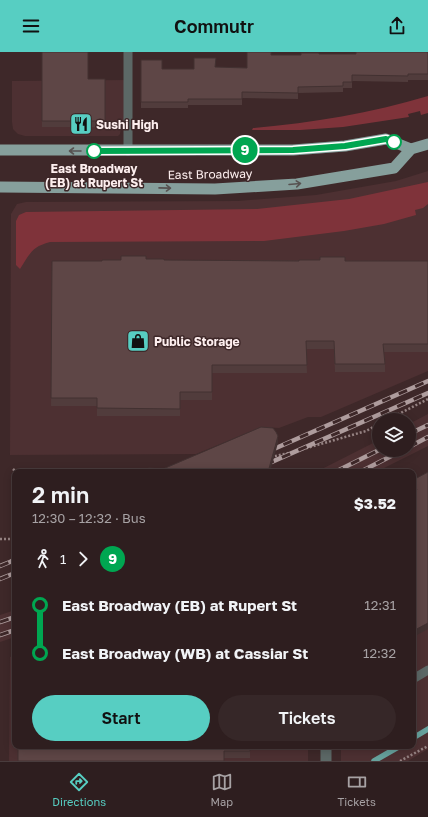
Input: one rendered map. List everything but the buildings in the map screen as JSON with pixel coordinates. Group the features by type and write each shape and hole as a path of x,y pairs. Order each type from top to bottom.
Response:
{"main road":[{"name":"East Broadway","path":"0,150 293,150 345,146 386,139 411,149 394,168 296,184 214,189 0,187"},
{"path":"411,149 428,144"}],"street":[{"path":"326,749 326,761"}],"lane":[{"path":"128,52 128,151"},
{"path":"416,677 428,670"}],"path":[{"path":"401,413 428,399"},
{"path":"271,457 366,431 372,428"},
{"path":"0,566 12,559"},
{"path":"400,761 428,746"}],"shaded area":[{"path":"128,80 127,129 121,128 118,136 25,136 18,134 13,129 12,81"},
{"path":"428,96 428,113 421,115 420,111 408,114 409,117 343,127 300,130 252,130 253,128 319,120 363,112"},
{"path":"428,171 428,371 321,417 308,417 279,428 262,427 196,454 10,455 11,214 17,204 26,202 238,201 316,195 396,181"},
{"path":"428,182 428,204 423,208 415,210 416,215 384,224 344,231 264,241 50,242 35,249 20,269 16,265 16,221 19,215 26,212 257,209 349,199"},
{"path":"428,414 428,446 416,452 416,420"},
{"path":"372,444 372,457 406,457 382,469 322,469"},
{"path":"428,473 428,749 408,761 341,761 341,749 416,749 416,479"},
{"path":"12,611 12,638 0,642 0,615"},
{"path":"12,656 12,749 308,749 308,761 9,761 10,657"}],"waterway":[{"path":"416,736 428,729"},
{"path":"374,761 395,749"}],"railway":[{"path":"267,452 428,381"},
{"path":"256,469 428,393"},
{"path":"416,431 428,425"},
{"path":"416,443 428,437"},
{"path":"341,469 372,454"},
{"path":"366,469 389,457"},
{"path":"0,566 12,561"},
{"path":"0,579 12,574"},
{"path":"0,622 12,618"},
{"path":"0,635 12,631"}],"bus line":[{"name":"9","path":"94,151 293,150 345,146 386,139 394,142"}],"place":[{"name":"Sushi High","path":"81,124"},
{"name":"East Broadway (EB) at Rupert St","path":"94,151"},
{"name":"Public Storage","path":"138,341"}]}
